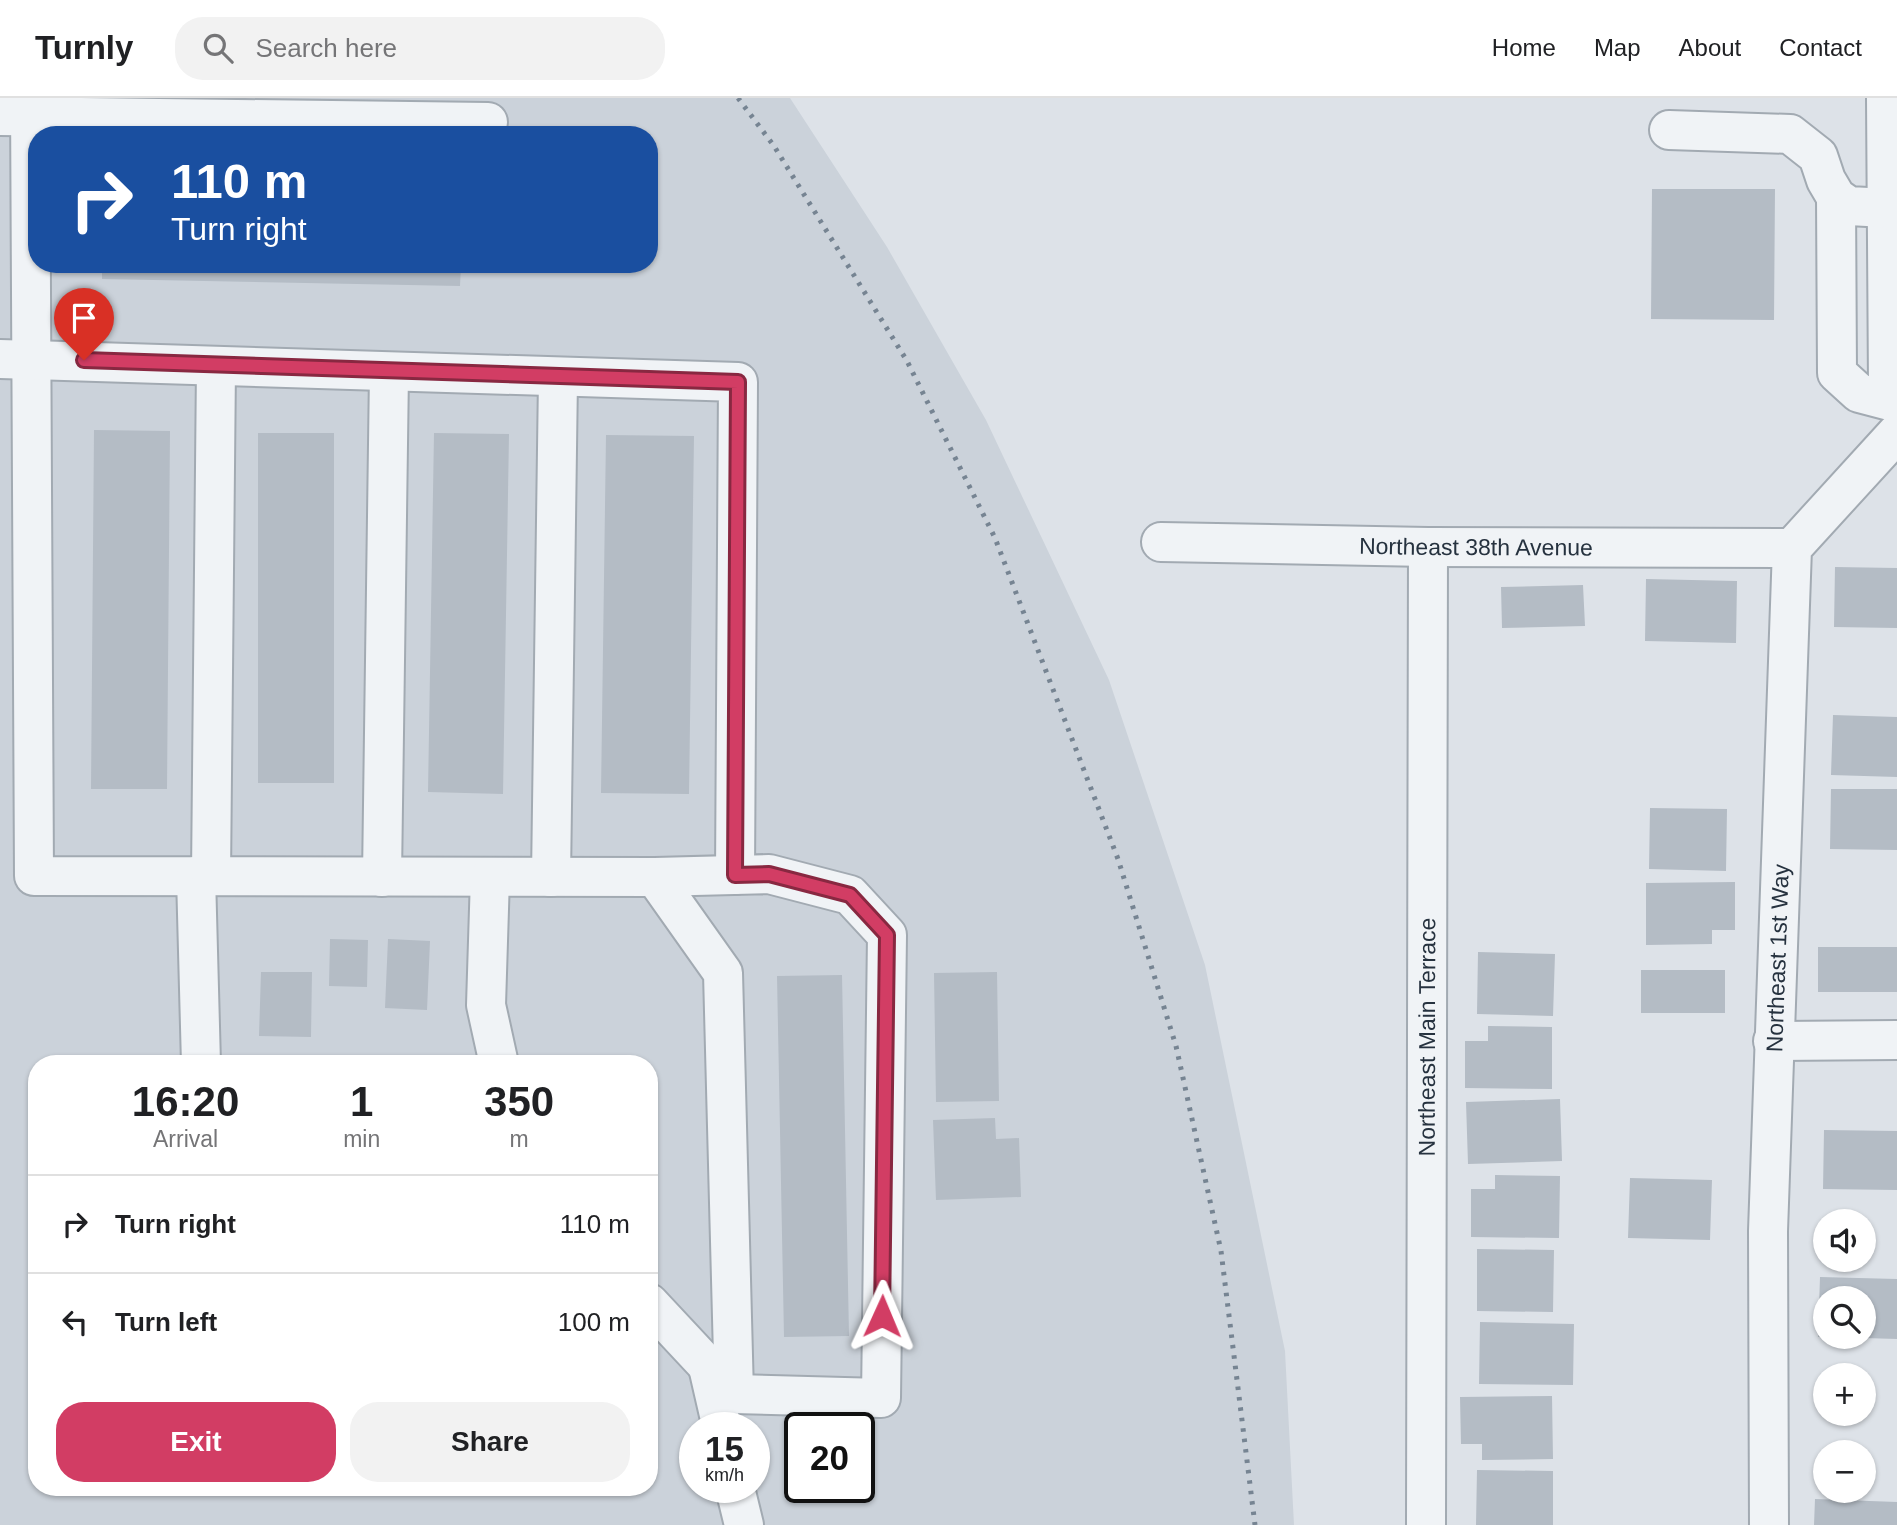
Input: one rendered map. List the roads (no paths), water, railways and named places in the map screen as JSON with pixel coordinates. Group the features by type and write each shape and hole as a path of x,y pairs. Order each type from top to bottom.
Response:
{"street":[{"path":"1886,98 1892,211 1888,386 1897,401"},
{"path":"28,257 15,201 20,110 488,122"},
{"path":"1669,130 1790,134 1818,156 1826,180 1836,197 1849,205 1892,211"},
{"path":"1836,197 1837,373 1859,393 1897,401"},
{"path":"29,273 15,359 17,876 654,877 769,874 850,895 887,935 881,1398 728,1411"},
{"path":"15,359 738,382 735,875"},
{"path":"201,1055 216,366"},
{"path":"382,877 389,372"},
{"path":"551,877 558,378"},
{"path":"1792,548 1897,433"},
{"name":"Northeast 38th Avenue","path":"1161,542 1428,547 1792,548"},
{"name":"Northeast Main Terrace","path":"1426,1525 1428,547"},
{"name":"Northeast 1st Way","path":"1769,1525 1768,1231 1792,548"},
{"path":"491,877 486,1005 497,1055"},
{"path":"654,877 723,973 728,1411"},
{"path":"1773,1041 1897,1040"},
{"path":"658,1313 708,1367 728,1411"},
{"path":"739,1503 744,1525"}],"railway":[{"path":"738,98 774,146 907,361 995,538 1118,859 1176,1046 1221,1251 1255,1525"}]}
